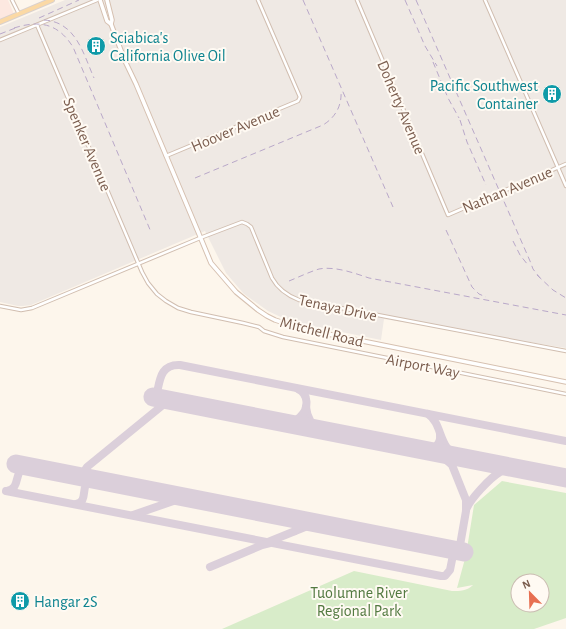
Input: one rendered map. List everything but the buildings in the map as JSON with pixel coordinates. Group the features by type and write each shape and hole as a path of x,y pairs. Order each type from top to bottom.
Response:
{"main road":[{"path":"0,22 52,0"},
{"name":"Mitchell Road","path":"99,0 107,22 112,24"},
{"name":"Mitchell Road","path":"107,0 112,24 125,61 200,238 212,263 236,292 258,310 282,323 312,331 566,382"}],"street":[{"path":"12,0 19,14"},
{"path":"0,40 99,0"},
{"name":"Hoover Avenue","path":"166,156 298,101 300,97 258,0"},
{"name":"Doherty Avenue","path":"356,0 448,215"},
{"path":"485,0 566,186"},
{"name":"Spenker Avenue","path":"37,25 138,263"},
{"name":"Nathan Avenue","path":"448,215 566,164"},
{"name":"Tenaya Drive","path":"0,306 21,310 32,308 138,263 239,223 247,224 252,229 274,282 285,293 299,300 566,351"},
{"name":"Airport Way","path":"138,263 148,283 158,294 166,301 183,310 243,322 283,337 566,394"}],"shaded area":[{"path":"0,0 8,0 14,14 0,20"},
{"path":"65,0 566,0 566,348 384,319 381,340 298,323 268,311 244,294 226,273 205,231 31,305 18,306 0,302 0,27"}],"green space":[{"name":"Tuolumne River Regional Park","path":"502,481 566,493 566,618 534,629 222,629 354,571 452,591 466,590 473,585 457,588 466,555 474,505"}],"taxiway":[{"path":"156,397 164,371 173,365 180,365 566,441"},
{"path":"284,423 297,419 305,410 306,398 302,391 298,389"},
{"path":"93,479 85,473 87,467 169,400"},
{"path":"306,407 310,421 321,430"},
{"path":"428,414 437,424 444,443 448,449 453,454 461,457"},
{"path":"425,450 436,446 440,435"},
{"path":"434,452 443,457 452,465 466,500 466,511 459,551"},
{"path":"7,491 15,486 21,470 30,467"},
{"path":"466,510 476,495 496,475 505,470 519,469"},
{"path":"76,504 80,503 82,500 86,484 93,479"},
{"path":"6,491 441,576 445,576 450,570 454,550"},
{"path":"133,515 182,498 189,498"},
{"path":"292,518 298,524 295,531"},
{"path":"268,542 310,525 320,523"},
{"path":"210,567 270,543"}],"runway":[{"path":"153,397 566,478"},
{"path":"16,464 464,552"}],"railway":[{"path":"39,18 79,0"},
{"path":"303,0 393,207"},
{"path":"405,0 425,46 437,66"},
{"path":"416,0 533,269 540,278"},
{"path":"44,20 55,22 64,26 71,33 82,49 94,78"},
{"path":"14,28 32,24 40,24 54,28 61,33 73,47 151,232"},
{"path":"0,34 18,27"},
{"path":"433,62 448,98 459,118"},
{"path":"195,178 323,125 335,114 339,106 341,91"},
{"path":"460,120 467,142 486,185"},
{"path":"446,230 472,287 479,294 486,297"},
{"path":"513,241 520,255 528,265"},
{"path":"289,281 319,269 331,268 351,272 369,278 566,315"},
{"path":"537,275 553,290 566,298"}],"place":[{"name":"Sciabica's California Olive Oil","path":"96,46"},
{"name":"Pacific Southwest Container","path":"552,94"},
{"name":"Hangar 2S","path":"20,601"}]}
